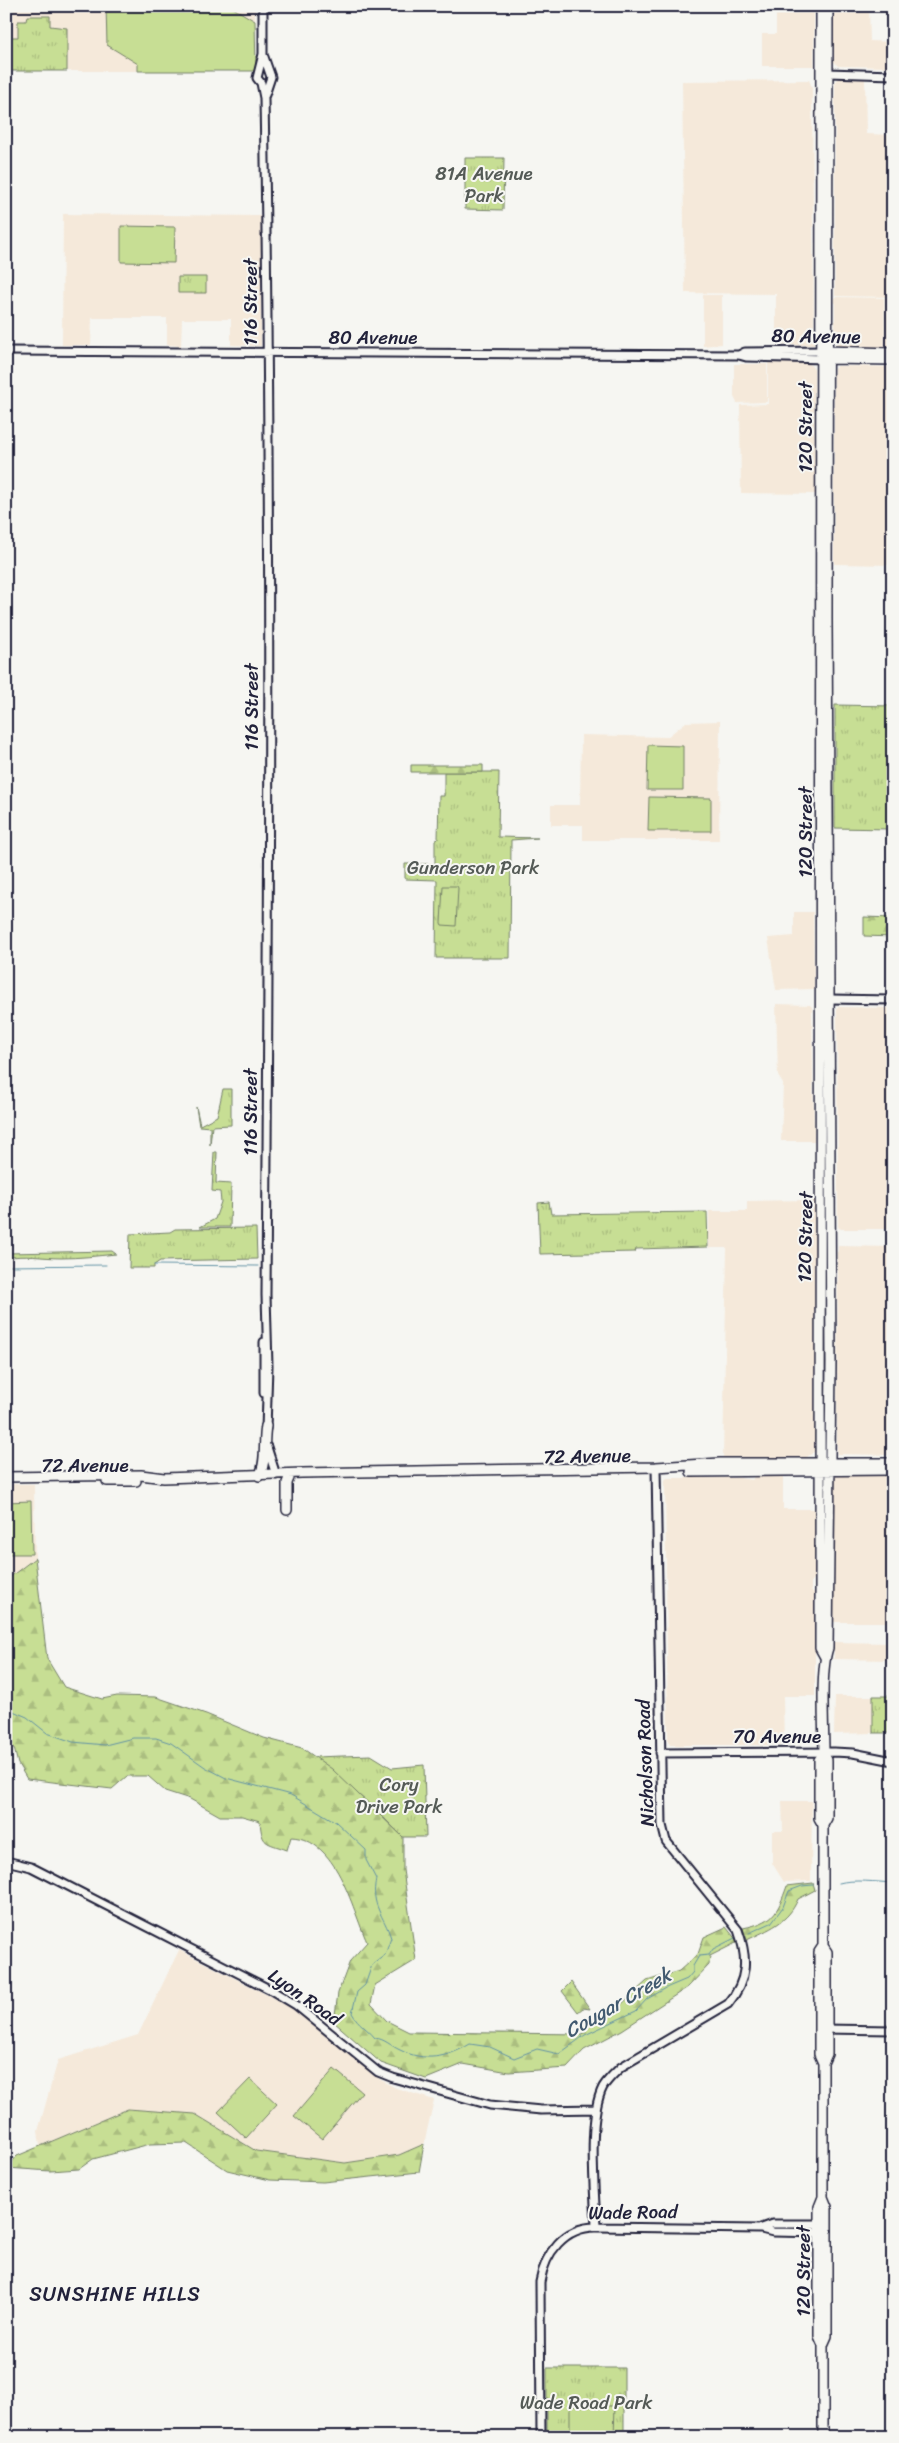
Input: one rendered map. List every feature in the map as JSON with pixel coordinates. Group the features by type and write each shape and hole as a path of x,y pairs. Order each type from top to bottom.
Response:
{"main road":[{"name":"120 Street","path":"821,6 821,210 825,355 824,587 821,677 821,1081 826,1118 824,1122 824,1148 830,1152 824,1465"},
{"name":"120 Street","path":"823,2437 823,2345 819,2336 823,2229 819,2207 823,2197 823,2062 819,2054 823,2029 819,1952 823,1946 823,1825 828,1818 827,1760 824,1753 825,1657 828,1648 824,1465 826,1118 830,999 827,619 824,562 821,556 828,224 828,6"},
{"path":"821,188 824,200 828,202"},
{"path":"821,210 825,213 828,224"},
{"name":"80 Avenue","path":"825,355 893,353"},
{"name":"80 Avenue","path":"825,355 893,360"},
{"path":"821,677 825,683 825,697 828,700"},
{"path":"259,1476 262,1470 263,1438 266,1426"},
{"path":"723,1471 732,1467 753,1466 758,1462"},
{"name":"72 Avenue","path":"657,1469 758,1462 893,1470"},
{"name":"72 Avenue","path":"6,1476 134,1475 164,1478 657,1469 723,1471 893,1463"},
{"path":"282,1476 287,1483 287,1510"},
{"name":"72 Avenue","path":"6,1482 149,1481 164,1478"}],"street":[{"path":"263,6 264,70 271,77 264,83 256,78 264,70"},
{"path":"828,73 893,75"},
{"name":"116 Street","path":"264,83 266,353 266,1316 263,1364 268,1453 282,1476"},
{"name":"80 Avenue","path":"6,351 739,355 745,352 825,355"},
{"path":"830,999 893,1000"},
{"name":"Nicholson Road","path":"596,2227 596,2110 603,2088 621,2067 728,2004 738,1992 745,1966 738,1930 666,1842 662,1825 660,1803 657,1469"},
{"name":"70 Avenue","path":"660,1753 853,1753 893,1761"},
{"name":"Lyon Road","path":"6,1861 31,1867 271,1990 296,2005 378,2072 393,2078 490,2105 541,2110 596,2110"},
{"path":"823,2029 893,2030"},
{"name":"Wade Road","path":"541,2437 540,2282 543,2266 551,2250 568,2235 579,2230 596,2227 761,2228 772,2224 823,2229"}],"shaded area":[{"path":"6,6 255,6 256,71 6,71"},
{"path":"776,6 814,6 814,66 762,66 762,34 776,34"},
{"path":"832,6 869,6 870,41 893,42 893,67 838,66 834,62"},
{"path":"838,78 865,79 866,134 893,135 893,297 835,296 835,83"},
{"path":"809,80 812,87 814,345 776,345 776,294 685,293 682,81"},
{"path":"63,214 262,216 261,346 231,345 231,319 182,319 181,346 167,345 167,318 92,318 91,345 62,345"},
{"path":"703,295 722,295 722,344 703,346"},
{"path":"835,297 884,298 885,348 840,347 835,343"},
{"path":"885,298 893,298 893,348 886,348"},
{"path":"768,363 809,363 814,369 815,494 741,493 740,405 768,404"},
{"path":"734,364 767,364 767,402 737,403 734,397"},
{"path":"837,366 893,367 893,565 834,564 834,369"},
{"path":"720,721 719,840 583,840 583,825 551,825 551,805 580,805 581,735 667,737 686,722"},
{"path":"794,912 813,912 814,989 776,990 768,938 794,936"},
{"path":"776,1004 810,1005 812,1007 814,1141 781,1141 783,1084 778,1076"},
{"path":"837,1007 893,1008 893,1226 890,1229 841,1229 838,1227"},
{"path":"815,1200 815,1451 807,1457 723,1459 727,1248 709,1248 709,1211 747,1211 747,1201"},
{"path":"838,1246 893,1247 893,1455 837,1454"},
{"path":"871,1474 893,1476 893,1622 833,1622 833,1478 837,1475"},
{"path":"755,1476 783,1476 783,1509 814,1509 814,1579 811,1581 811,1590 815,1594 815,1696 783,1696 784,1745 670,1745 668,1741 665,1480 667,1478 739,1478 752,1480"},
{"path":"6,1484 34,1484 35,1558 6,1580"},
{"path":"834,1642 892,1643 893,1660 834,1659"},
{"path":"835,1696 873,1696 873,1733 834,1734"},
{"path":"782,1801 812,1801 811,1881 784,1882 772,1863 772,1831 783,1831"},
{"path":"179,1950 291,2007 381,2080 396,2088 434,2100 424,2144 399,2155 345,2163 256,2151 195,2114 128,2109 40,2146 38,2131 58,2060 138,2035"}],"green space":[{"path":"106,6 230,6 255,21 256,71 138,71 138,64 107,45"},
{"path":"27,16 50,16 50,26 67,28 67,71 6,71 6,37 18,37 18,21 26,21"},
{"name":"81A Avenue Park","path":"465,158 504,158 503,210 465,209"},
{"path":"121,226 175,227 174,263 121,262"},
{"path":"178,277 206,277 206,293 178,293"},
{"path":"835,705 893,706 893,781 889,799 889,829 835,828"},
{"path":"648,745 683,746 683,790 647,790"},
{"path":"411,765 483,765 483,772 411,772"},
{"name":"Gunderson Park","path":"444,772 499,772 498,837 538,838 511,840 510,958 436,958 437,880 405,879 405,864 435,864 435,840 438,839 439,796 444,796"},
{"path":"649,797 711,798 711,831 648,831"},
{"path":"443,886 457,886 458,888 456,926 442,925 441,923"},
{"path":"864,917 893,918 893,937 864,936"},
{"path":"223,1089 231,1089 231,1125 212,1126 210,1145 210,1127 199,1126 196,1107 200,1125 217,1116"},
{"path":"214,1152 217,1152 216,1183 231,1184 230,1227 200,1227 215,1219 221,1202 220,1192 212,1191"},
{"path":"549,1202 551,1214 707,1212 708,1247 636,1249 635,1252 540,1254 538,1203"},
{"path":"256,1228 257,1259 160,1261 154,1265 154,1268 129,1268 130,1234 170,1232 175,1229"},
{"path":"112,1251 116,1254 68,1258 27,1256 6,1258 6,1253"},
{"path":"31,1501 32,1554 6,1554 6,1502"},
{"path":"35,1558 47,1659 64,1687 102,1699 117,1696 156,1697 206,1714 264,1738 302,1748 332,1769 403,1837 403,1870 416,1960 375,1985 371,2004 387,2021 409,2032 582,2034 594,2017 615,2010 647,1981 679,1971 698,1954 704,1937 726,1927 738,1942 710,1956 709,1965 688,1987 622,2030 584,2050 567,2068 509,2072 463,2064 426,2079 381,2063 334,2022 338,1993 350,1961 367,1942 340,1877 320,1849 307,1841 291,1837 287,1850 270,1844 266,1842 262,1835 260,1821 242,1816 220,1816 190,1799 165,1791 148,1776 127,1776 112,1789 27,1779 18,1764 14,1748 6,1746 6,1580"},
{"path":"873,1696 893,1696 893,1733 873,1733"},
{"name":"Cory Drive Park","path":"371,1755 392,1768 424,1765 426,1837 403,1837 373,1807 314,1757"},
{"path":"813,1883 815,1890 798,1899 783,1920 770,1929 747,1940 743,1928 761,1923 772,1915 777,1910 787,1886"},
{"path":"571,1982 590,2009 583,2008 578,2012 562,1991"},
{"path":"334,2069 362,2092 322,2139 294,2116"},
{"path":"250,2079 277,2104 246,2138 218,2112"},
{"path":"128,2109 195,2114 256,2151 345,2163 399,2155 424,2144 419,2172 323,2182 270,2180 227,2170 186,2143 150,2144 93,2159 79,2169 50,2171 7,2168 17,2156"},
{"name":"Wade Road Park","path":"547,2368 624,2368 624,2437 547,2437"},
{"path":"570,2406 615,2406 614,2437 570,2437"}],"waterway":[{"path":"6,1266 106,1265"},
{"path":"154,1265 258,1266"},
{"name":"Cougar Creek","path":"6,1708 27,1717 47,1733 73,1742 105,1745 133,1738 156,1738 171,1743 205,1767 226,1778 291,1795 336,1822 366,1850 366,1860 376,1879 376,1903 391,1938 385,1955 372,1965 365,1985 357,1992 352,2013 375,2038 409,2054 435,2057 453,2053 470,2044 490,2047 514,2058 537,2049 559,2054 585,2035 636,2011 647,1999 687,1979 693,1972 693,1966 699,1956 709,1955 713,1949 735,1938"},
{"name":"Cougar Creek","path":"839,1883 858,1881 893,1883"},
{"name":"Cougar Creek","path":"749,1933 771,1923 783,1907 789,1891 802,1886 813,1885"}],"district":[{"name":"SUNSHINE HILLS","path":"115,2294"}]}
